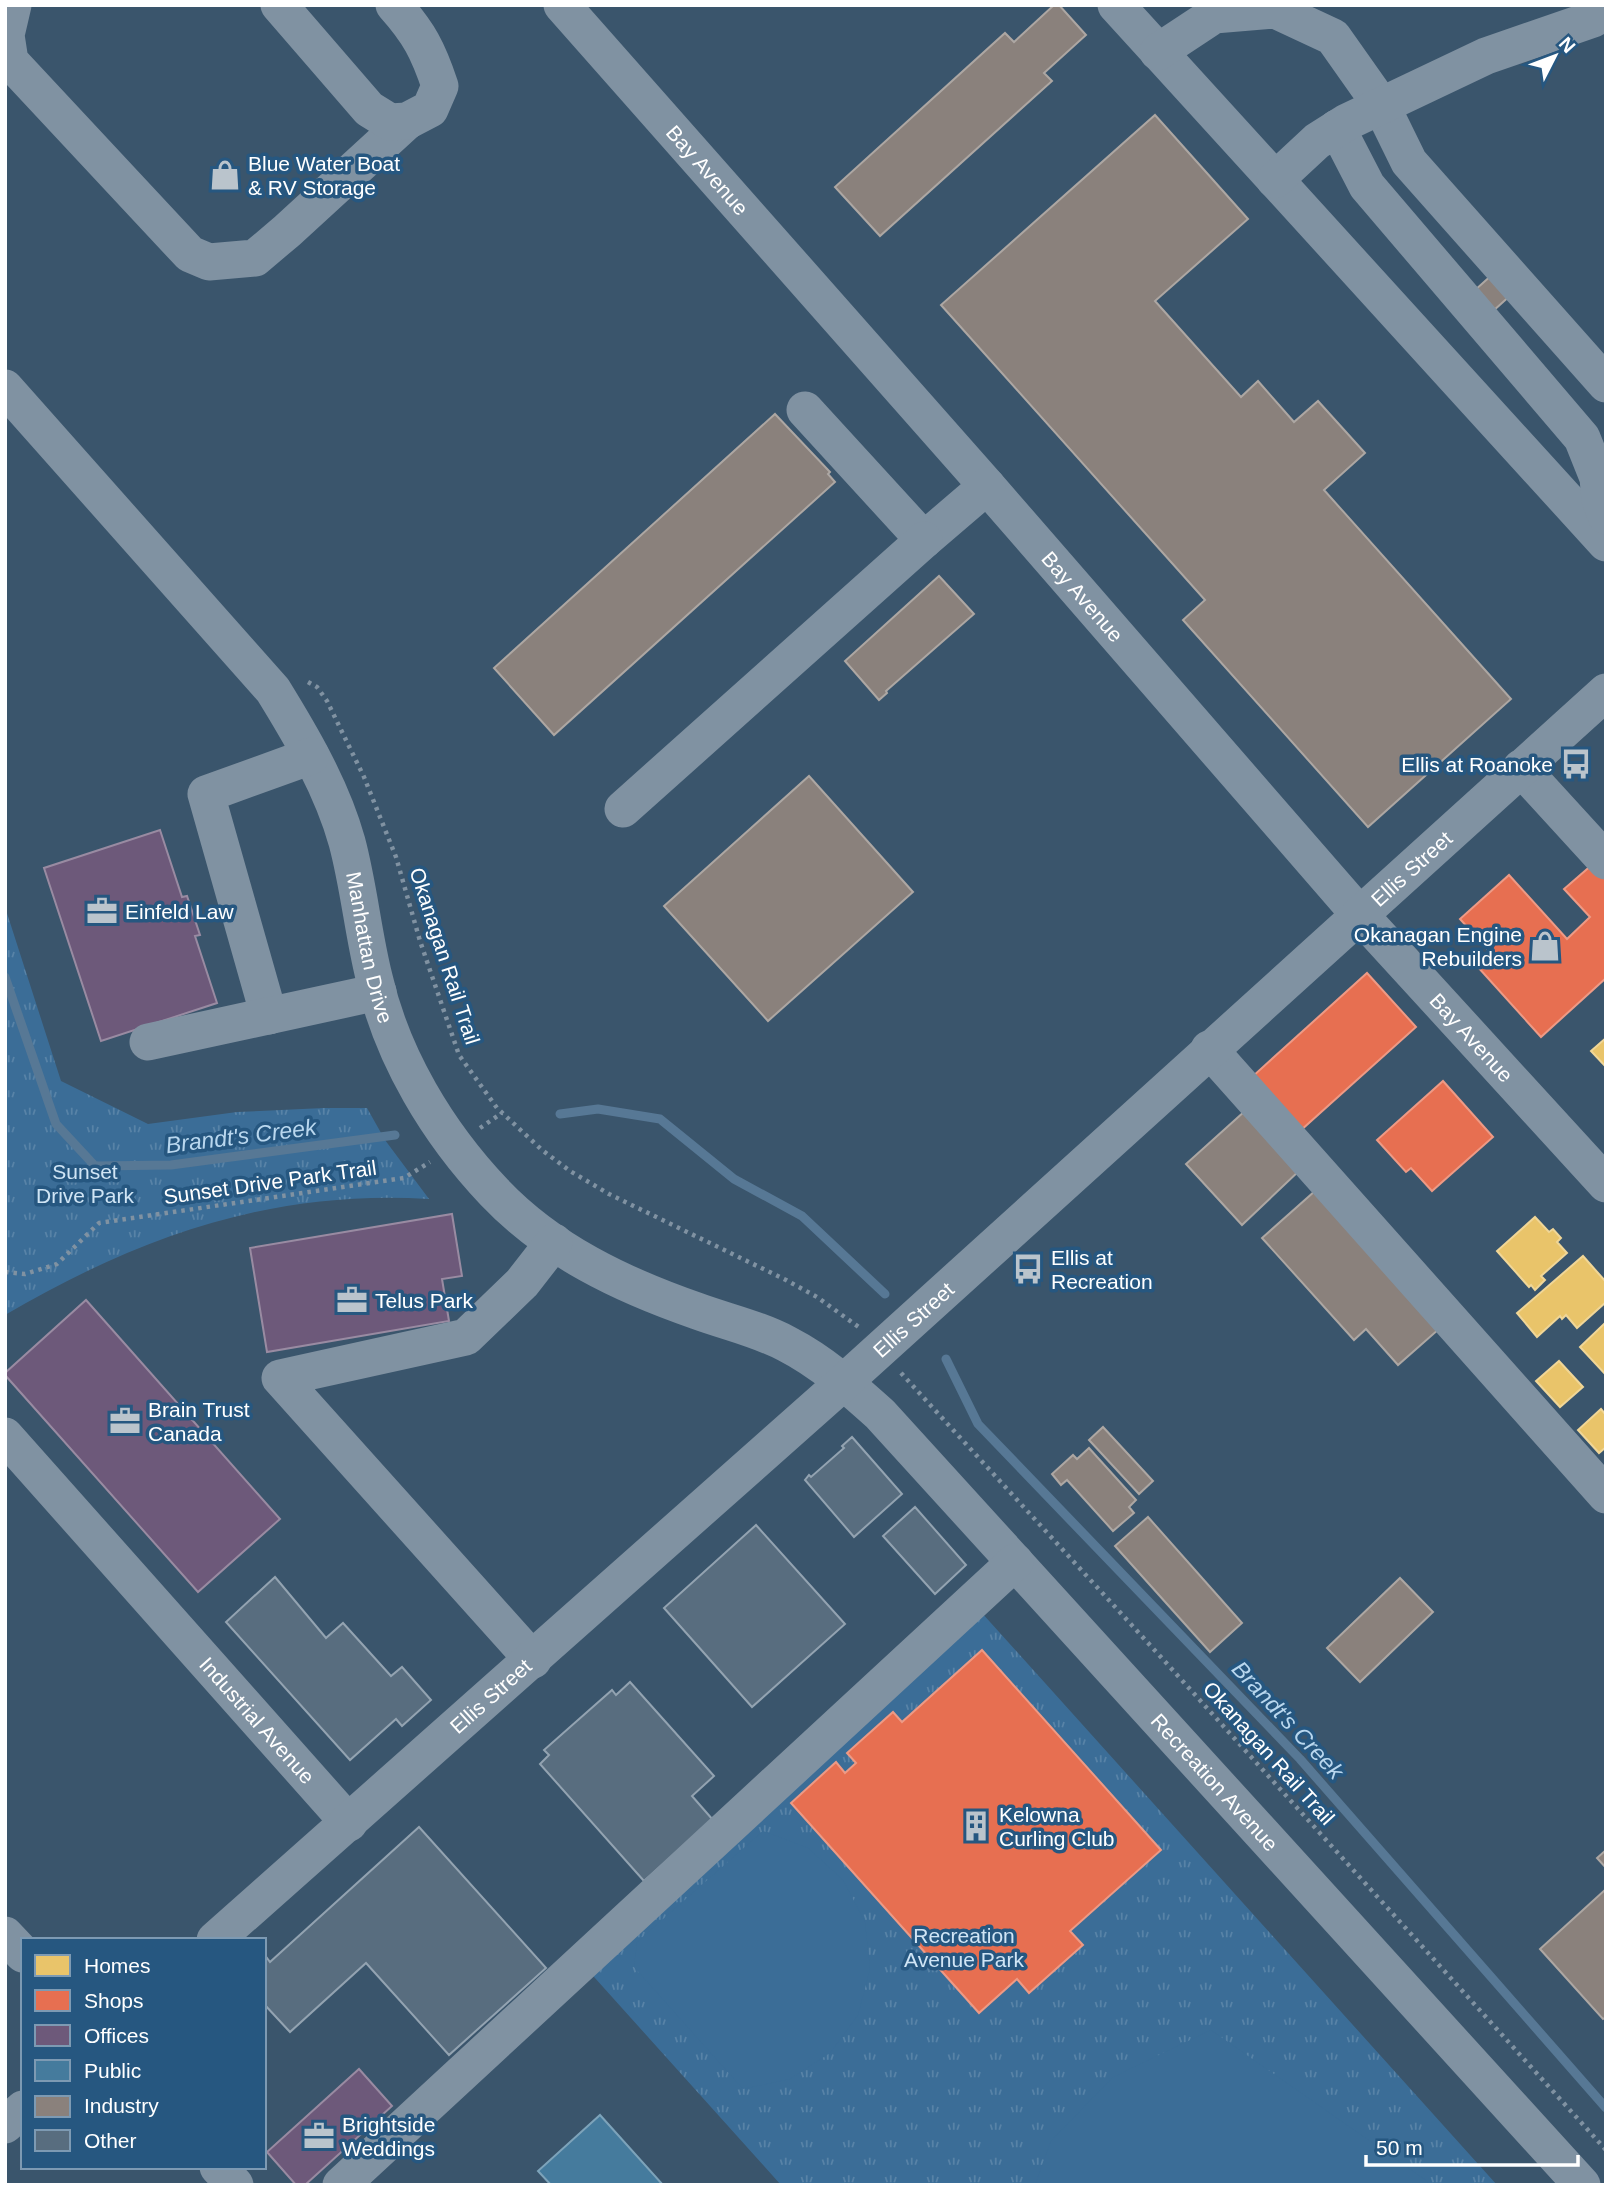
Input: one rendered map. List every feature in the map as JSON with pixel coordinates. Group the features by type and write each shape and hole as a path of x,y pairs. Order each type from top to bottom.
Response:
{"street":[{"path":"13,5 6,35 10,61 190,254 209,262 255,258 407,121 430,109 440,86 429,55 416,30 394,5"},
{"path":"279,5 369,109 390,122 407,121"},
{"name":"Bay Avenue","path":"562,5 987,486 1359,914 1606,1184"},
{"path":"1116,5 1606,543"},
{"path":"1158,52 1214,15 1275,10 1333,37 1381,105 1409,162 1606,384"},
{"path":"1275,180 1317,141 1381,105 1486,56 1606,12"},
{"path":"1337,128 1367,186 1582,438 1598,478 1606,516"},
{"name":"Manhattan Drive","path":"5,388 273,691 299,733 324,782 346,840 378,992 388,1024 412,1079 425,1101 494,1192 583,1263 643,1292 786,1343 844,1382"},
{"path":"805,410 924,540"},
{"path":"623,809 987,486"},
{"name":"Ellis Street","path":"217,1938 844,1382 1606,692"},
{"path":"269,1016 206,794 311,756"},
{"path":"1521,768 1606,861"},
{"path":"148,1042 378,992"},
{"path":"1209,1049 1606,1495"},
{"path":"533,1660 281,1378 466,1337 522,1283 554,1242"},
{"name":"Recreation Avenue","path":"844,1382 880,1414 1582,2185"},
{"name":"Industrial Avenue","path":"5,1436 349,1823"},
{"path":"341,2185 1015,1562"},
{"path":"5,1935 21,1952"},
{"path":"5,2125 21,2111"},
{"path":"220,2169 234,2185"}],"path":[{"name":"Okanagan Rail Trail","path":"297,676 317,687 327,701 364,777 396,857 420,941 459,1055 497,1108 542,1150 570,1171 609,1194 786,1280 856,1323"},
{"name":"Sunset Drive Park Trail","path":"5,1272 25,1274 57,1264 99,1223 404,1178 428,1164"},
{"name":"Okanagan Rail Trail","path":"907,1381 1160,1656 1606,2150"}],"green space":[{"name":"Sunset Drive Park","path":"5,907 61,1081 148,1124 237,1112 367,1108 385,1140 429,1199 371,1198 316,1202 261,1211 208,1224 156,1241 105,1263 5,1315"},
{"name":"Recreation Avenue Park","path":"981,1612 1497,2185 781,2185 586,1968"},
{"path":"763,1831 808,1848 843,1880 865,1922 870,1969 858,2015 830,2053 790,2079 743,2089 634,1967 637,1942"},
{"path":"1211,2030 1430,2185 1035,2185 1051,2141 1113,2077"}],"building: Homes":[{"path":"1606,1038 1606,1067 1591,1051"},
{"path":"1535,1217 1549,1232 1553,1229 1561,1238 1557,1242 1567,1253 1541,1276 1545,1280 1535,1290 1531,1285 1529,1287 1497,1251"},
{"path":"1583,1256 1606,1282 1606,1302 1577,1328 1566,1315 1562,1319 1560,1316 1537,1337 1517,1313"},
{"path":"1606,1322 1606,1375 1580,1347"},
{"path":"1559,1361 1583,1387 1560,1407 1536,1381"},
{"path":"1601,1409 1606,1415 1606,1447 1599,1453 1578,1430"}],"building: Shops":[{"name":"Okanagan Engine Rebuilders","path":"1593,864 1606,878 1606,978 1541,1037 1477,966 1491,953 1460,919 1509,875 1567,939 1590,917 1564,889"},
{"path":"1367,973 1416,1027 1300,1131 1252,1077"},
{"path":"1443,1081 1493,1137 1432,1191 1411,1168 1406,1172 1377,1140"},
{"name":"Kelowna Curling Club","path":"982,1650 1161,1850 1070,1931 1083,1945 1029,1993 1017,1979 979,2013 791,1803 836,1762 845,1773 856,1763 847,1753 893,1712 902,1722"}],"building: Offices":[{"path":"160,830 182,897 187,896 200,935 195,936 217,1003 101,1041 44,868"},
{"name":"Telus Park","path":"452,1214 462,1276 442,1279 449,1321 267,1352 250,1248"},
{"path":"86,1300 280,1519 198,1592 5,1375"},
{"path":"359,2069 392,2106 305,2185 296,2185 267,2152"}],"building: Public":[{"path":"600,2115 663,2185 551,2185 538,2171"}],"building: Industry":[{"path":"1054,5 1059,5 1086,35 1044,73 1052,81 880,236 835,187 1005,33 1014,42"},
{"path":"1155,115 1248,219 1155,301 1241,397 1258,381 1294,422 1318,401 1365,453 1324,490 1511,699 1368,827 1183,620 1205,600 941,305"},
{"path":"1493,274 1512,294 1493,311 1475,290"},
{"path":"775,414 830,472 828,474 835,482 554,735 494,668"},
{"path":"939,576 974,614 879,700 845,661"},
{"path":"809,776 913,892 768,1021 664,906"},
{"path":"1245,1111 1300,1170 1242,1225 1186,1164"},
{"path":"1315,1191 1439,1329 1398,1365 1366,1329 1354,1340 1262,1238"},
{"path":"1103,1427 1153,1481 1139,1494 1089,1440"},
{"path":"1089,1448 1136,1500 1129,1507 1134,1513 1113,1531 1067,1480 1061,1485 1052,1474 1073,1455 1077,1459"},
{"path":"1148,1517 1242,1623 1210,1652 1115,1546"},
{"path":"1400,1578 1433,1612 1360,1682 1327,1648"},
{"path":"1606,1850 1606,1868 1597,1858"},
{"path":"1606,1889 1606,2017 1603,2019 1540,1949"}],"building: Other":[{"path":"852,1437 902,1494 854,1537 805,1480 844,1448 842,1446"},
{"path":"915,1507 966,1565 935,1594 883,1536"},
{"path":"756,1525 845,1624 752,1707 664,1608"},
{"path":"275,1577 326,1638 343,1623 391,1676 402,1667 431,1700 402,1726 396,1719 350,1760 226,1622"},
{"path":"630,1682 714,1776 692,1796 713,1820 644,1881 540,1764 549,1755 544,1750 612,1690 616,1695"},
{"path":"419,1827 546,1968 449,2055 366,1963 290,2032 266,2006 267,1958 270,1962"}],"waterway":[{"name":"Brandt's Creek","path":"5,977 56,1124 95,1166 171,1165 395,1135"},
{"name":"Brandt's Creek","path":"560,1114 598,1109 660,1119 734,1179 802,1216 885,1294"},
{"name":"Brandt's Creek","path":"946,1359 978,1424 1300,1759 1606,2108"}],"place":[{"name":"Blue Water Boat & RV Storage","path":"225,175"},
{"name":"Ellis at Roanoke","path":"1576,764"},
{"name":"Einfeld Law","path":"102,911"},
{"name":"Okanagan Engine Rebuilders","path":"1545,946"},
{"name":"Ellis at Recreation","path":"1028,1269"},
{"name":"Telus Park","path":"352,1300"},
{"name":"Brain Trust Canada","path":"125,1421"},
{"name":"Kelowna Curling Club","path":"976,1826"},
{"name":"Brightside Weddings","path":"319,2136"}]}
